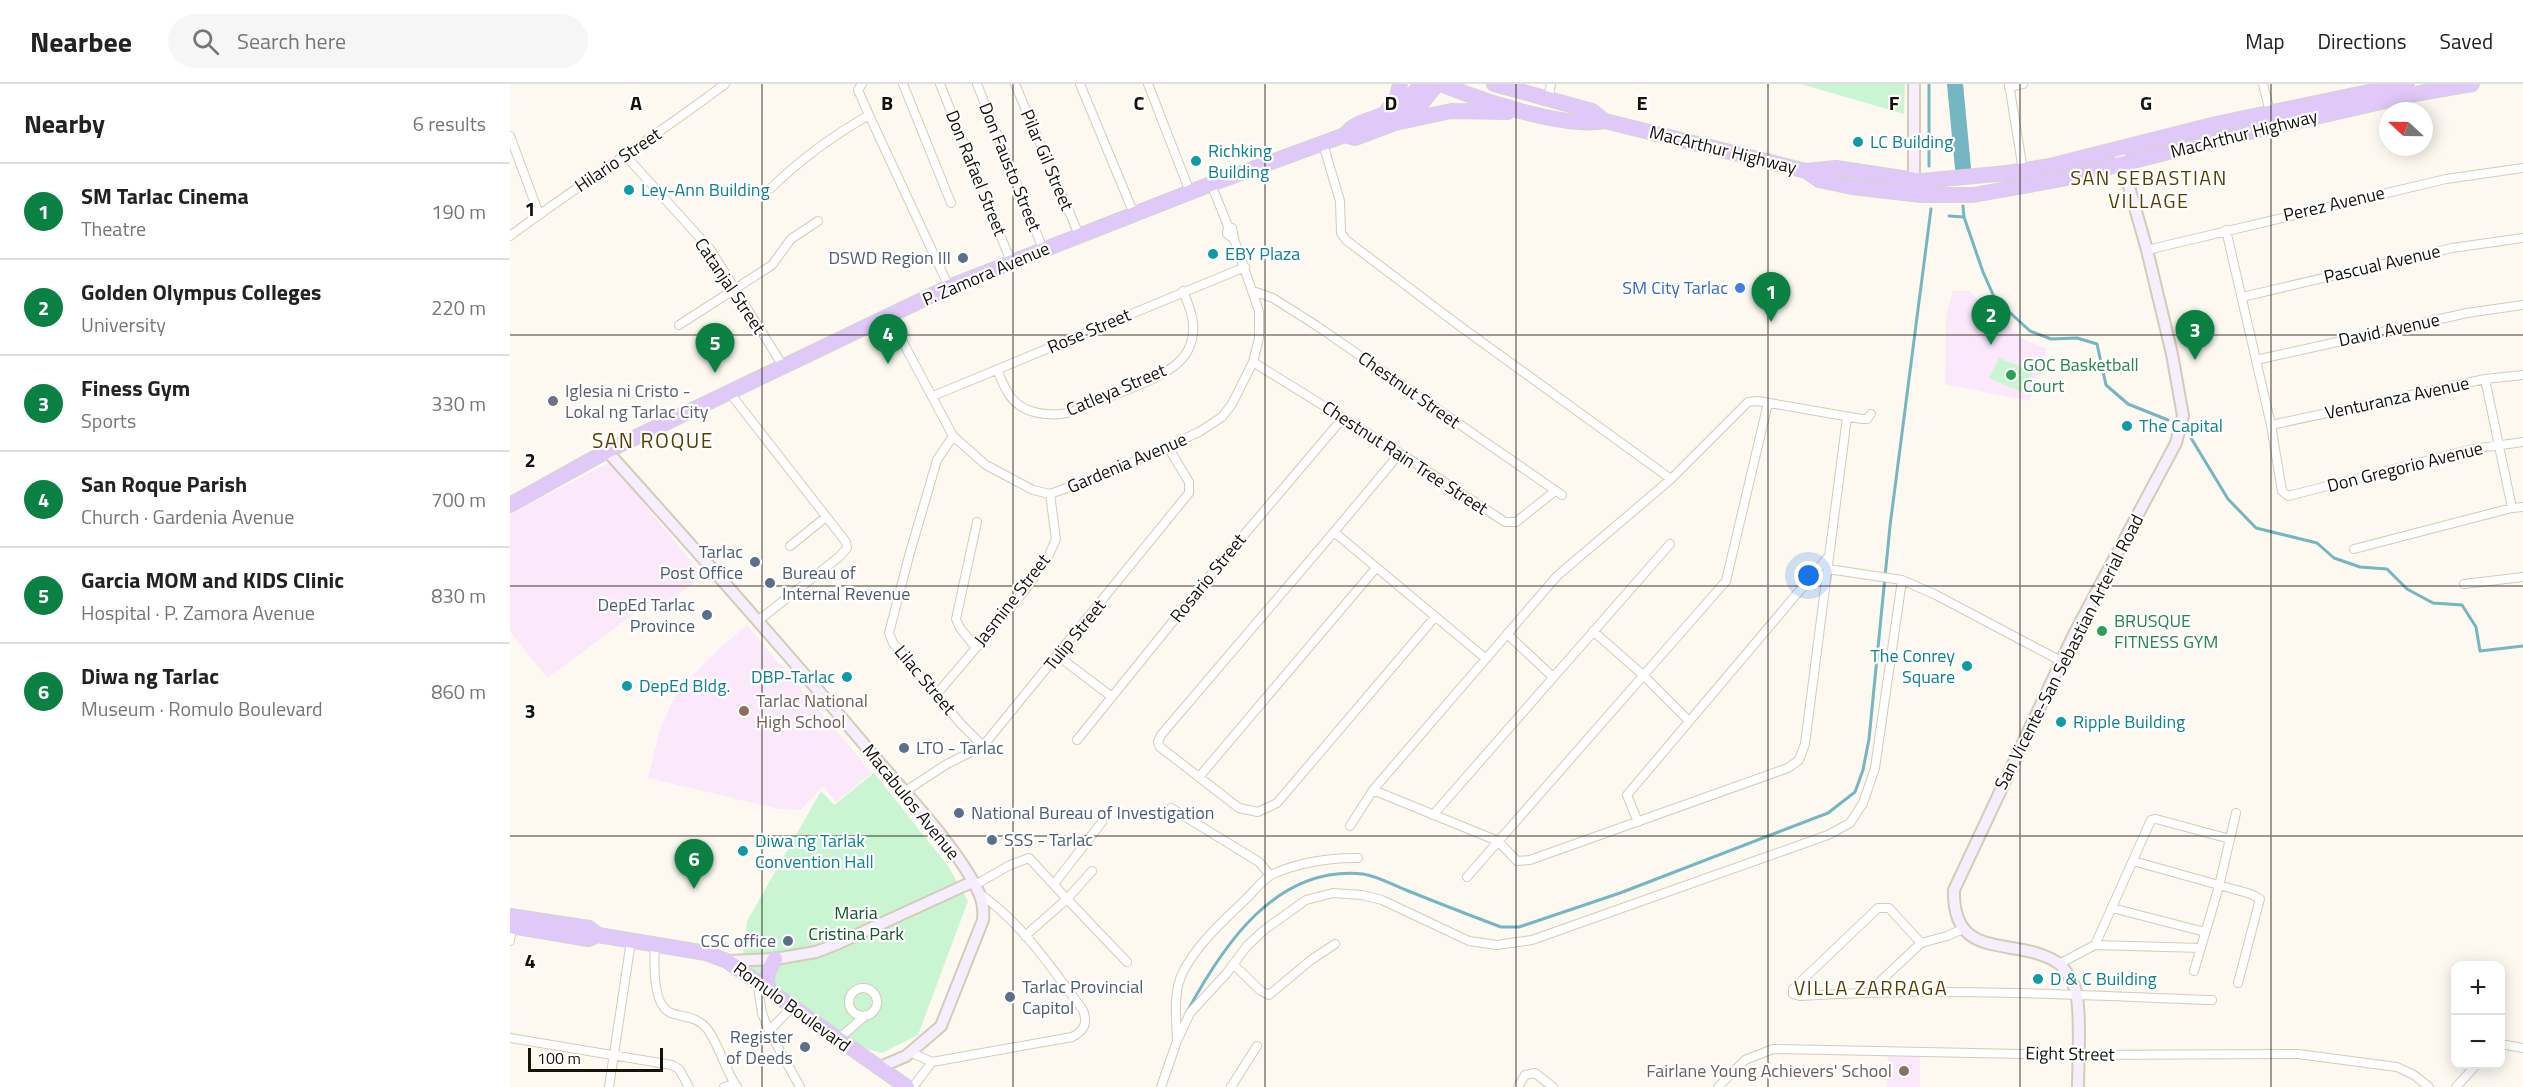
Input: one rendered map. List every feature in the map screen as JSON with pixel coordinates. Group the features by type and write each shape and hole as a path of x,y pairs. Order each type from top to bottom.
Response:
{"highway":[{"path":"1400,84 1390,118 1451,111 1530,112"},
{"name":"P. Zamora Avenue","path":"1390,118 1422,84"},
{"name":"P. Zamora Avenue","path":"510,505 607,451 949,287 1211,184 1345,135 1355,138 1390,118 1417,109 1439,84"},
{"name":"MacArthur Highway","path":"1439,84 1471,96 1530,112 1590,124 1605,121"},
{"name":"MacArthur Highway","path":"1494,84 1592,111 1605,121 1806,171 1826,182 1903,194 1943,196 1973,195 2037,185 2315,117 2420,93 2472,84"},
{"name":"MacArthur Highway","path":"1806,171 1815,168 1836,168 1914,180 1948,180 2023,170 2270,112 2407,84"},
{"name":"Romulo Boulevard","path":"511,921 590,928 598,935 706,953 727,961 907,1087"},
{"path":"769,990 766,980 768,969 775,959"}],"street":[{"name":"Hilario Street","path":"510,236 625,155 649,141 725,84"},
{"path":"862,84 858,90 949,287"},
{"path":"903,84 951,203"},
{"name":"Don Rafael Street","path":"940,84 1011,262"},
{"name":"Don Fausto Street","path":"976,84 1042,249"},
{"name":"Pilar Gil Street","path":"1015,84 1079,235"},
{"path":"1080,84 1134,214"},
{"path":"1148,84 1190,192"},
{"path":"1548,100 1551,84"},
{"path":"1914,84 1914,180"},
{"path":"2023,84 2009,86 2023,170"},
{"path":"2263,84 2270,112"},
{"path":"771,189 799,160 829,138 869,115"},
{"path":"510,136 539,214"},
{"path":"1323,144 1340,201 1341,232 1346,240 1456,324 1671,478"},
{"name":"San Vicente-San Sebastian Arterial Road","path":"1963,928 1953,908 1954,890 2061,661 2176,443 2183,416 2172,354 2118,148"},
{"name":"Catanjal Street","path":"625,155 710,249 783,366"},
{"name":"Perez Avenue","path":"2146,250 2446,179 2523,168"},
{"name":"Gardenia Avenue","path":"889,316 953,436 986,465 1033,490 1050,494 1113,471 1199,432 1222,417 1247,378 1253,362 1259,338 1259,311 1234,239 1228,236 1226,231 1228,226 1211,184"},
{"path":"679,324 772,265 791,239 818,221"},
{"path":"2226,231 2271,425"},
{"name":"Pascual Avenue","path":"2242,297 2452,248 2523,238"},
{"name":"Rose Street","path":"933,396 1245,267"},
{"name":"Catleya Street","path":"997,370 1011,399 1026,409 1049,414 1066,414 1156,377 1180,361 1189,349 1194,327 1192,314 1183,291"},
{"name":"Chestnut Street","path":"1253,291 1273,298 1317,326 1559,493"},
{"name":"David Avenue","path":"2256,360 2467,313 2523,305"},
{"name":"Chestnut Rain Tree Street","path":"1253,362 1510,524 1559,493"},
{"name":"Venturanza Avenue","path":"2271,425 2485,380 2523,375"},
{"path":"2485,380 2512,508"},
{"path":"729,392 846,542 847,548 839,557 759,620"},
{"path":"1350,826 1373,790 1557,576 1671,478 1744,405 1752,401 1865,419 1871,414"},
{"path":"1467,877 1726,581 1768,403"},
{"path":"1373,790 1498,841 1517,861 1530,860 1638,822 1788,768 1799,760 1805,744 1847,417"},
{"name":"Rosario Street","path":"1077,740 1221,562 1342,419"},
{"name":"Don Gregorio Avenue","path":"2271,425 2282,491 2288,496 2473,449 2523,442"},
{"name":"Lilac Street","path":"953,436 937,460 889,633 893,643 983,746"},
{"name":"Tulip Street","path":"904,792 947,764 983,746 1189,493 1189,482 1168,447"},
{"name":"Macabulos Avenue","path":"607,451 759,620 952,851 975,887"},
{"path":"1400,453 1161,735 1160,747 1239,808 1258,812 1277,803 1435,617"},
{"name":"Jasmine Street","path":"936,694 1026,589 1048,557 1056,539 1050,494"},
{"path":"2354,549 2523,507"},
{"path":"790,546 826,517"},
{"path":"976,648 960,628 956,619 977,522"},
{"path":"1334,532 1485,658"},
{"path":"1432,815 1670,544"},
{"path":"1638,822 1627,795 1828,557"},
{"path":"1199,777 1377,568"},
{"path":"1828,569 1899,579 1936,595 2061,661"},
{"path":"2464,584 2523,577"},
{"path":"1161,1087 1177,1041 1190,1013 1247,946 1264,930 1305,900 1347,893 1382,900 1469,941 1497,945 1532,940 1828,835 1850,823 1863,803 1875,768 1899,579"},
{"path":"1593,631 1643,675 1689,721"},
{"path":"1507,634 1553,677"},
{"path":"1058,656 1112,697"},
{"path":"1171,807 1259,862 1270,875"},
{"path":"2194,971 2219,886 2236,813"},
{"path":"2095,945 2149,824 2156,819 2230,840"},
{"path":"1054,885 1102,822"},
{"path":"727,961 775,959 816,952 975,887 1010,865 1029,858 1127,962"},
{"path":"1177,1041 1175,1008 1182,973 1198,948 1213,932 1270,875 1299,866 1358,858"},
{"path":"2133,861 2251,894 2260,899 2238,983"},
{"path":"1025,936 1067,898 1092,871"},
{"path":"910,1052 932,1062 1072,1037 1084,1029 1086,1017 1083,1010 1025,936 975,887"},
{"path":"878,1068 910,1052 933,1034 946,1018 983,920 984,911 975,887"},
{"path":"1921,943 1889,908 1878,908 1793,989 1792,994 1800,996 1869,992 2077,994 2212,1000"},
{"path":"2112,908 2205,932"},
{"path":"510,941 511,921"},
{"path":"1869,992 1921,943 1947,936 1963,928 1975,939 1986,944 2032,953 2059,964 2077,994 2078,1087"},
{"path":"609,1087 631,941"},
{"path":"655,944 654,973 662,1005 669,1012 692,1016 709,1031 736,1085 724,1087"},
{"path":"1233,964 1261,991 1269,995 1311,960 1335,944"},
{"path":"2059,964 2095,945 2201,948"},
{"path":"757,980 762,1013 769,1031 800,1087"},
{"path":"769,1031 792,1007"},
{"path":"837,1040 865,1016"},
{"path":"510,1038 676,1066 689,1087"},
{"path":"2505,1045 2523,1048"},
{"path":"1231,1087 1257,1046"},
{"name":"Eight Street","path":"1718,1087 1745,1060 1773,1049 2078,1055 2298,1054 2397,1067 2414,1075 2429,1087"},
{"path":"914,1087 932,1062"},
{"path":"2456,1087 2473,1069"},
{"path":"1518,1087 1525,1075 1535,1073 1553,1087"}],"shaded area":[{"path":"1953,291 1969,291 2025,340 2047,349 2029,401 1945,384 1946,316"},
{"path":"610,462 703,576 668,601 653,600 547,678 510,631 510,514"},
{"name":"Tarlac National High School","path":"747,625 872,773 836,802 823,786 801,810 779,809 648,778 660,729 677,692 721,647"},
{"name":"Fairlane Young Achievers' School","path":"1888,1053 1920,1055 1920,1087 1887,1087"}],"green space":[{"path":"1801,84 1905,84 1904,114"},
{"name":"GOC Basketball Court","path":"1999,358 2033,372 2024,393 1989,378"},
{"name":"Maria Cristina Park","path":"874,773 948,866 968,901 918,1035 882,1053 857,1046 742,965 747,921 821,791 834,805"}],"waterway":[{"path":"1929,84 1929,166"},
{"path":"1955,84 1963,168"},
{"path":"1963,206 1964,217 1995,299 2030,331 2051,339 2077,338 2097,344 2106,385 2128,404 2168,420"},
{"path":"1187,1012 1217,961 1256,914 1279,896 1304,882 1332,875 1368,875 1501,927 1519,927 1620,893 1828,813 1855,792 1863,770 1869,739 1890,526 1931,209"},
{"path":"1949,216 1964,217"},
{"path":"2191,438 2228,499 2256,528 2317,543 2334,558 2360,567 2387,569 2407,589 2433,603 2462,605 2476,627 2480,651 2523,646"}],"place":[{"name":"LC Building","path":"1858,142"},
{"name":"Richking Building","path":"1196,161"},
{"name":"Ley-Ann Building","path":"629,190"},
{"name":"EBY Plaza","path":"1213,254"},
{"name":"DSWD Region III","path":"963,258"},
{"name":"SM City Tarlac","path":"1740,288"},
{"name":"SM Tarlac Cinema","path":"1771,322"},
{"name":"Golden Olympus Colleges","path":"1991,345"},
{"name":"Finess Gym","path":"2195,360"},
{"name":"San Roque Parish","path":"888,364"},
{"name":"Garcia MOM and KIDS Clinic","path":"715,373"},
{"name":"GOC Basketball Court","path":"2011,375"},
{"name":"Iglesia ni Cristo - Lokal ng Tarlac City","path":"553,401"},
{"name":"The Capital","path":"2127,426"},
{"name":"Tarlac Post Office","path":"755,562"},
{"name":"Bureau of Internal Revenue","path":"770,583"},
{"name":"DepEd Tarlac Province","path":"707,615"},
{"name":"BRUSQUE FITNESS GYM","path":"2102,631"},
{"name":"The Conrey Square","path":"1967,666"},
{"name":"DBP-Tarlac","path":"847,677"},
{"name":"DepEd Bldg.","path":"627,686"},
{"name":"Tarlac National High School","path":"744,711"},
{"name":"Ripple Building","path":"2061,722"},
{"name":"LTO - Tarlac","path":"904,748"},
{"name":"National Bureau of Investigation","path":"959,813"},
{"name":"SSS - Tarlac","path":"992,840"},
{"name":"Diwa ng Tarlak Convention Hall","path":"743,851"},
{"name":"Diwa ng Tarlac","path":"694,889"},
{"name":"CSC office","path":"788,941"},
{"name":"D & C Building","path":"2038,979"},
{"name":"Tarlac Provincial Capitol","path":"1010,997"},
{"name":"Register of Deeds","path":"805,1047"},
{"name":"Fairlane Young Achievers' School","path":"1904,1071"}],"district":[{"name":"SAN SEBASTIAN VILLAGE","path":"2149,190"},
{"name":"SAN ROQUE","path":"653,441"},
{"name":"VILLA ZARRAGA","path":"1871,988"}]}
